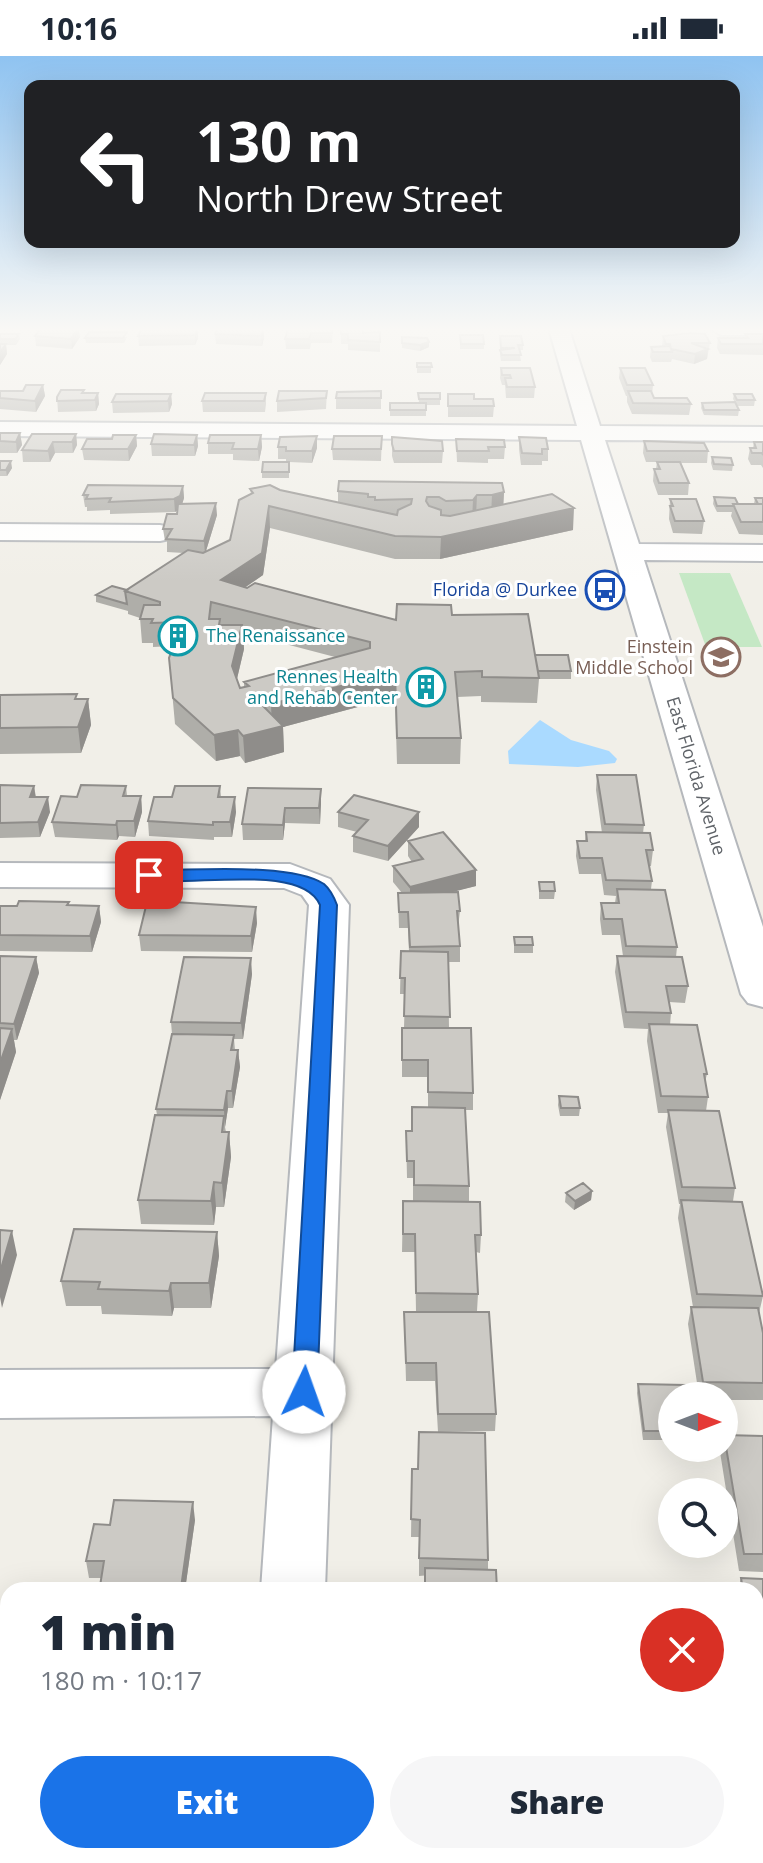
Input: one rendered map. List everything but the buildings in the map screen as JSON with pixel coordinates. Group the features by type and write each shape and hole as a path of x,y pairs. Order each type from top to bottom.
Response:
{"street":[{"name":"East Florida Avenue","path":"586,413 763,994"},
{"path":"0,429 763,434"},
{"path":"0,532 160,533"},
{"path":"627,552 763,553"},
{"path":"0,875 290,876 316,887 324,893 329,905 293,1582"},
{"path":"0,1394 304,1392"}],"green space":[{"path":"679,573 730,573 762,647 706,647"}],"water":[{"path":"540,720 571,740 609,751 617,759 615,763 578,767 509,764 508,751"}],"place":[{"name":"Florida @ Durkee","path":"605,590"},
{"name":"The Renaissance","path":"178,636"},
{"name":"Einstein Middle School","path":"721,657"},
{"name":"Rennes Health and Rehab Center","path":"426,687"}],"route":[{"path":"149,875 290,876 316,887 324,893 329,905 304,1392"}]}
